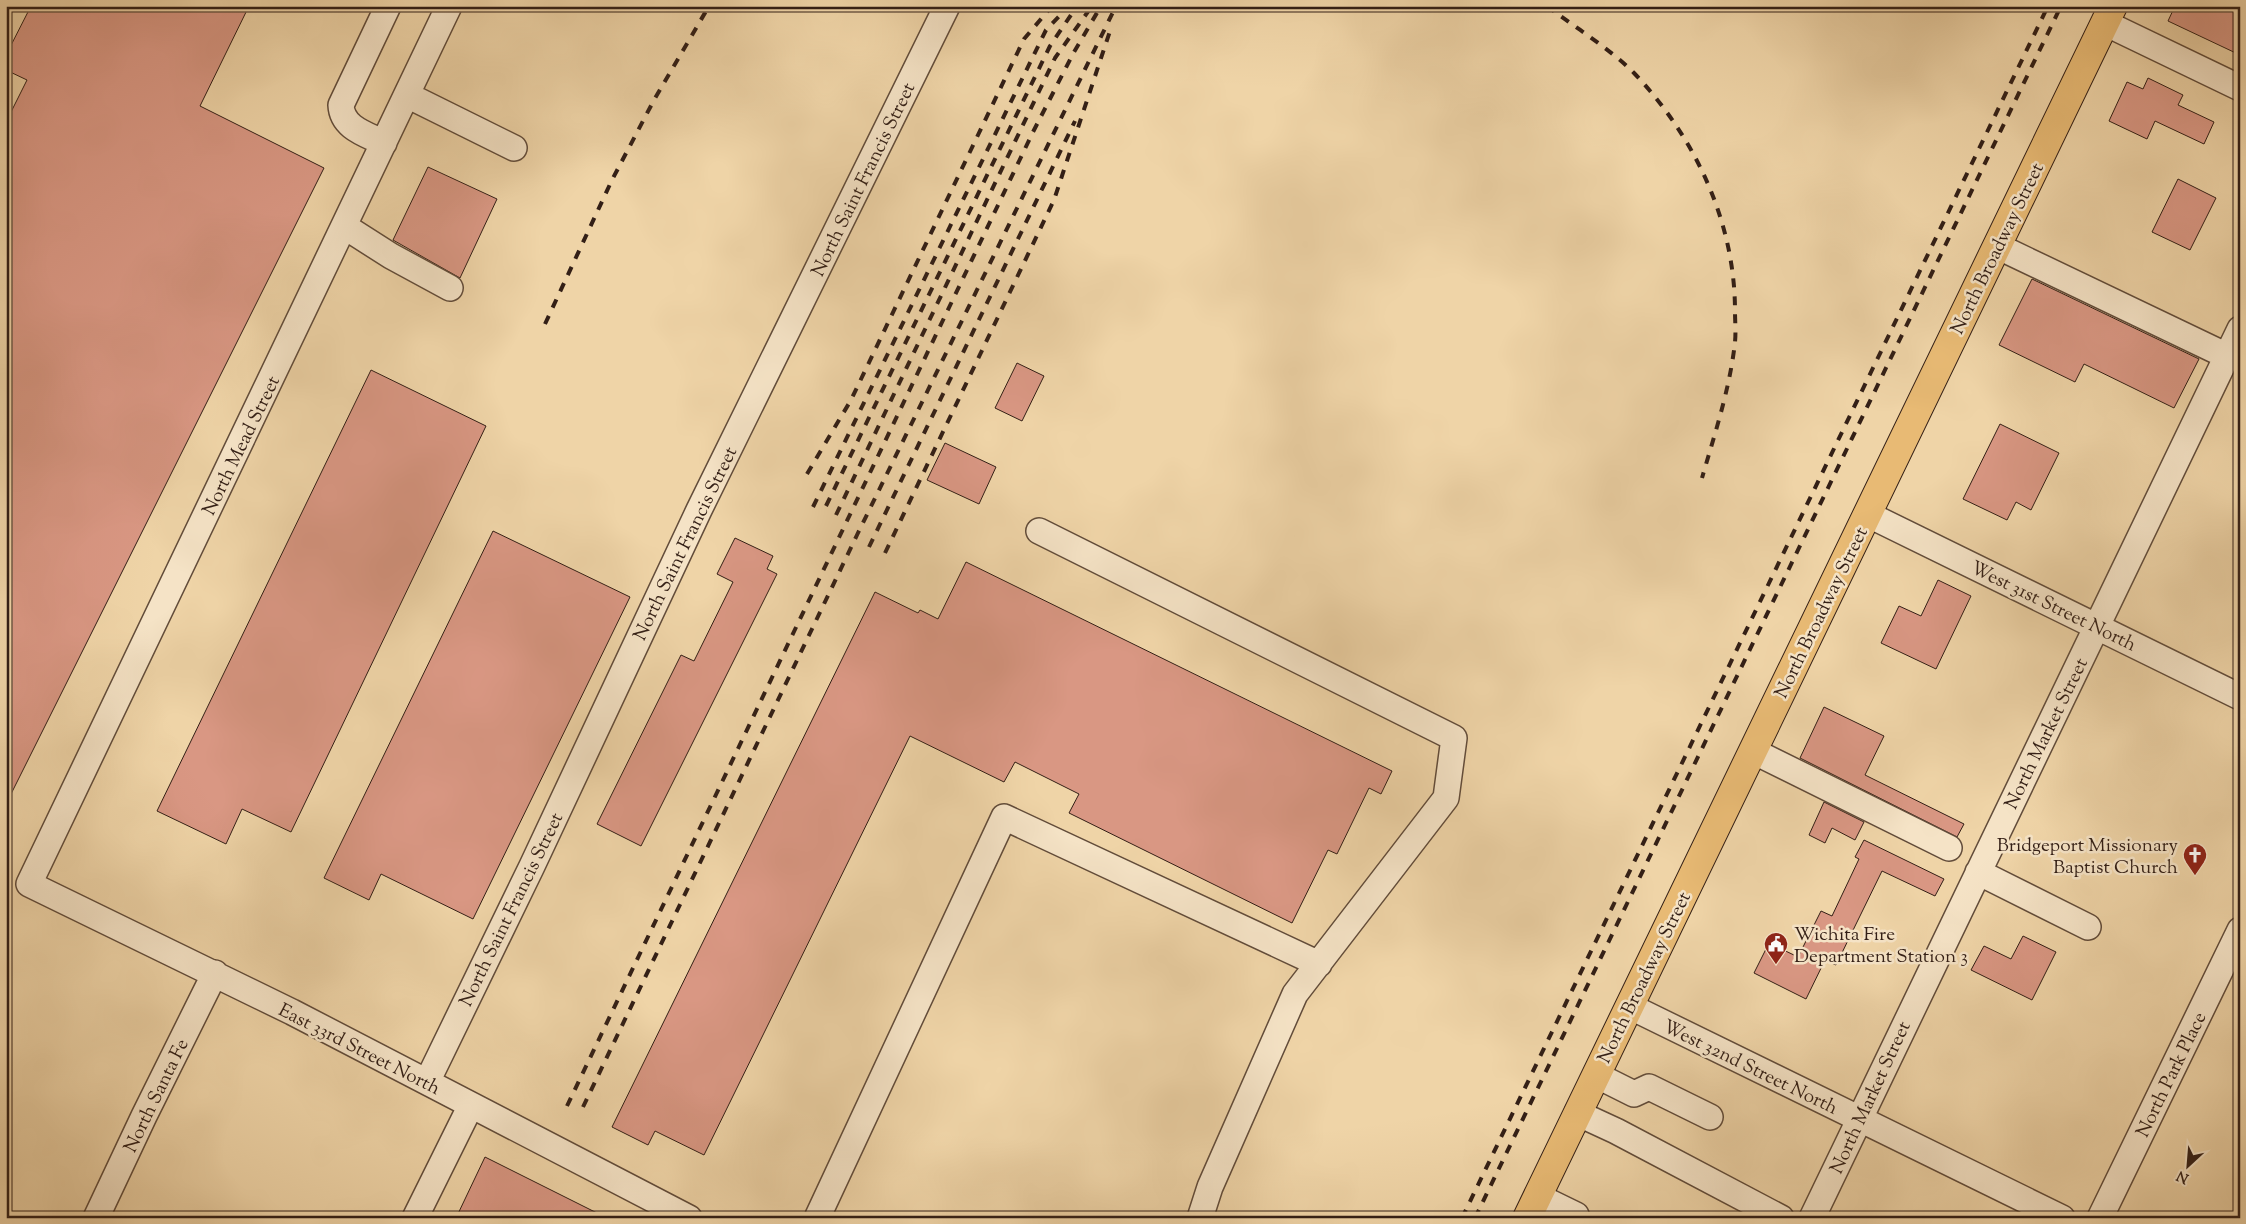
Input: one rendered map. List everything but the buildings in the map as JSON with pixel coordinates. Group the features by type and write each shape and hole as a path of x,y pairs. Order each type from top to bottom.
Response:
{"main road":[{"name":"North Broadway Street","path":"1532,1207 2109,15"}],"street":[{"path":"384,143 347,124 341,115 341,105 388,6"},
{"name":"North Mead Street","path":"29,884 449,6"},
{"name":"North Saint Francis Street","path":"427,1082 532,866 699,510 947,6"},
{"path":"2109,15 2240,88"},
{"path":"407,95 514,148"},
{"path":"344,226 391,256 450,288"},
{"path":"1997,246 2227,356"},
{"name":"North Market Street","path":"1812,1218 1858,1118 2240,329"},
{"name":"West 31st Street North","path":"1868,514 2240,697"},
{"path":"1039,530 1454,738 1446,798 1295,994 1210,1188 1200,1218"},
{"path":"1753,751 1949,848"},
{"path":"820,1217 1004,817 1319,964"},
{"path":"1978,872 2088,927"},
{"name":"East 33rd Street North","path":"29,884 215,973 689,1218"},
{"name":"North Park Place","path":"2100,1218 2240,930"},
{"name":"North Santa Fe","path":"96,1218 215,973"},
{"name":"West 32nd Street North","path":"1629,1006 2062,1218"},
{"path":"1596,1075 1634,1094 1649,1087 1710,1117"},
{"path":"415,1218 471,1105"},
{"path":"1577,1113 1616,1131 1781,1218"},
{"path":"1532,1207 1576,1215 1577,1218"}],"railway":[{"path":"545,324 612,180 654,100 709,6"},
{"path":"807,474 851,400 1024,39 1052,6"},
{"path":"813,507 1046,30 1069,6"},
{"path":"826,506 1050,46 1077,6"},
{"path":"836,515 1055,58 1092,6"},
{"path":"567,1106 1033,132 1074,52 1101,6"},
{"path":"583,1107 857,535 1116,6"},
{"path":"1547,6 1614,55 1634,73 1656,98 1676,125 1693,153 1719,213 1728,245 1733,278 1735,338 1726,393 1702,478"},
{"path":"1462,1218 2048,6"},
{"path":"1475,1218 2061,6"},
{"path":"885,553 1054,200 1111,28"},
{"path":"869,547 1075,121"}],"place":[{"name":"Bridgeport Missionary Baptist Church","path":"2195,876"},
{"name":"Wichita Fire Department Station 3","path":"1776,965"}]}
